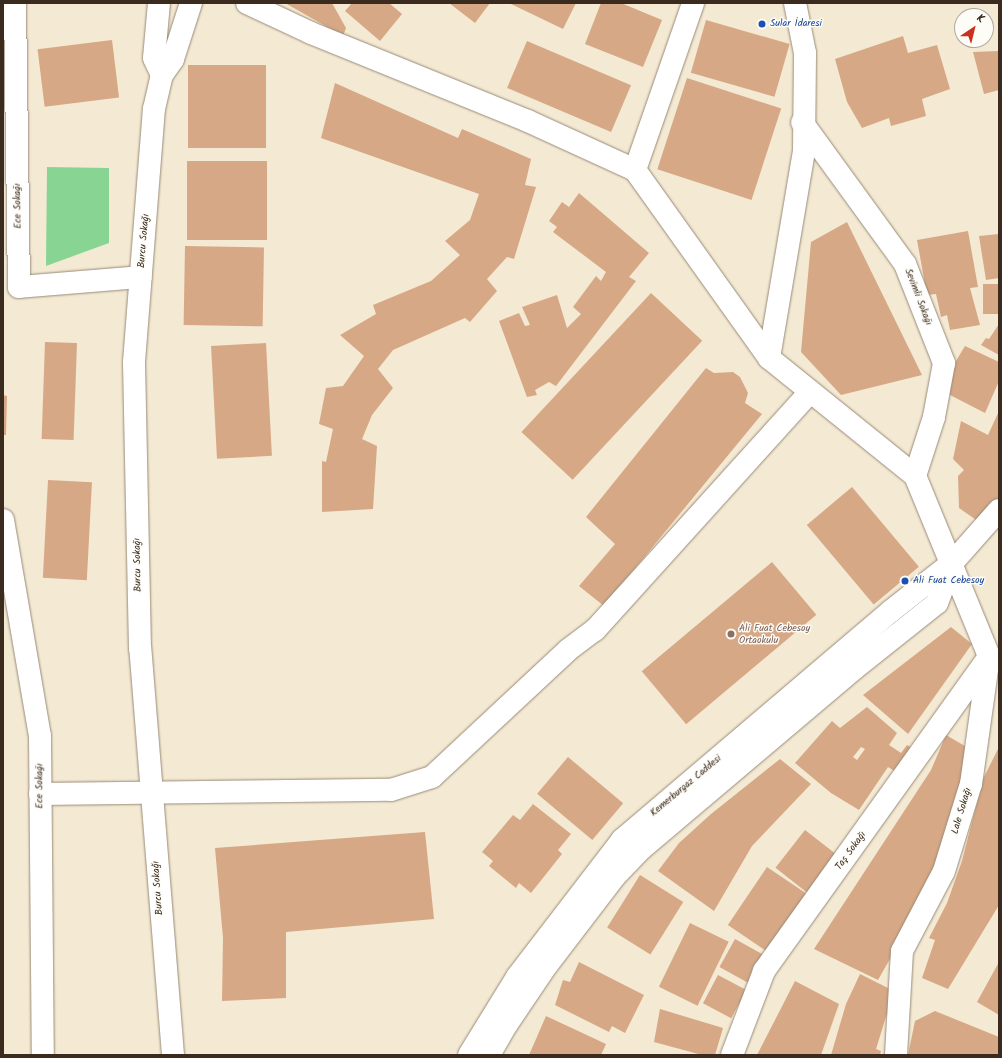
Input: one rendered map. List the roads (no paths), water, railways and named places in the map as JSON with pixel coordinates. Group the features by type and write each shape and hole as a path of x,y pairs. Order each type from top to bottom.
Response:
{"street":[{"name":"Ece Sokağı","path":"15,3 19,287 141,277"},
{"path":"159,3 154,58 162,75"},
{"name":"Burcu Sokağı","path":"173,1055 140,649 134,370 154,109 162,75 173,59 191,3"},
{"path":"247,3 311,33 528,121 635,170 769,358 915,476 952,562"},
{"path":"635,170 693,3"},
{"path":"769,358 804,151 802,122 805,53 796,3"},
{"name":"Sevimli Sokağı","path":"802,122 905,264 944,363 934,417 915,476"},
{"path":"40,794 151,791 391,790 432,777 568,650 595,630 810,392"},
{"name":"Kemerburgaz Caddesi","path":"469,1055 517,977 622,840 891,611 952,562 999,510"},
{"name":"Ece Sokağı","path":"3,520 40,736 43,1055"},
{"name":"Kemerburgaz Caddesi","path":"489,1055 507,1024 547,965 615,876 647,844 854,668 937,603 952,562"},
{"name":"Lale Sokağı","path":"896,1055 902,951 944,871 971,784 989,656 952,562"},
{"name":"Taş Sokağı","path":"732,1055 764,971 989,656"}],"place":[{"name":"Sular İdaresi","path":"762,24"},
{"name":"Ali Fuat Cebesoy","path":"905,581"},
{"name":"Ali Fuat Cebesoy Ortaokulu","path":"731,634"}]}
